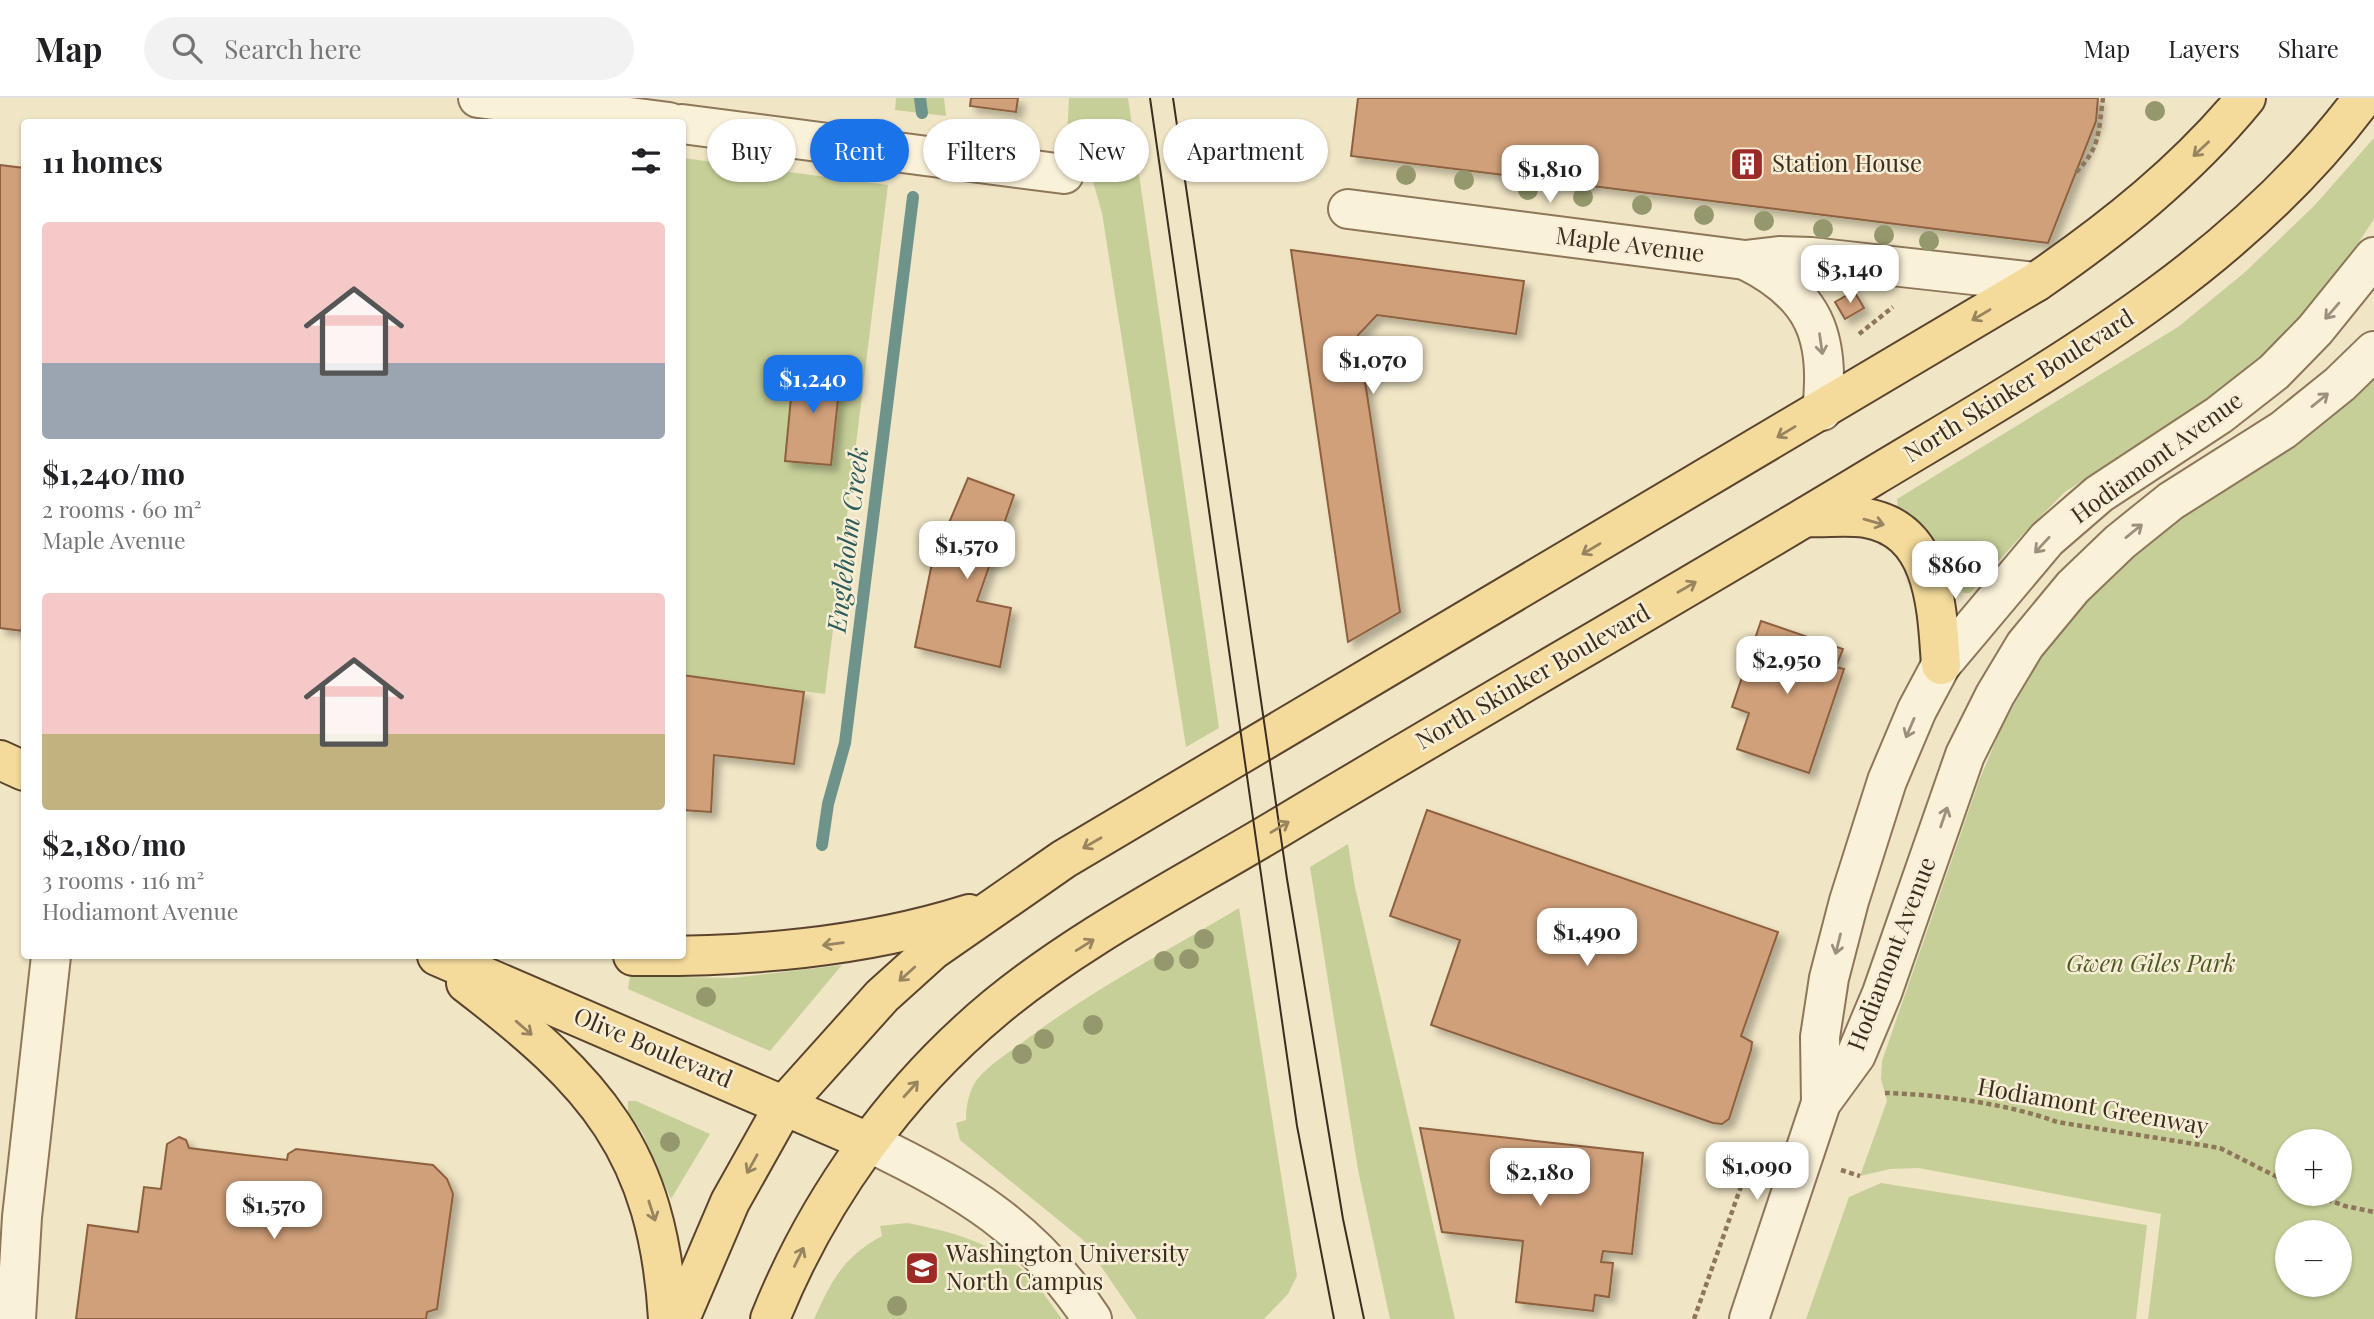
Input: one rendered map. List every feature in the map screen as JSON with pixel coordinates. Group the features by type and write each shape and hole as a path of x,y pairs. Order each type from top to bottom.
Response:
{"main road":[{"path":"680,1319 730,1202 785,1104 882,996 933,950 994,905 1064,859 2036,282 2104,235 2167,180 2215,136 2246,98"},
{"name":"North Skinker Boulevard","path":"771,1319 813,1230 868,1142 943,1054 999,1004 1062,960 1374,771 1806,517 2120,327 2213,254 2287,187 2363,98"},
{"path":"1806,517 1867,519 1897,529 1920,553 1935,593 1941,665"},
{"path":"0,760 21,770"},
{"path":"686,955 795,949 910,930 994,905"},
{"path":"436,959 557,1058 609,1119 629,1152 658,1227 665,1265 668,1319"},
{"name":"Olive Boulevard","path":"445,959 868,1142"}],"street":[{"path":"478,98 539,114 620,119"},
{"path":"686,125 1054,173"},
{"name":"Maple Avenue","path":"1348,209 1745,260 1779,256 1811,257 2036,282"},
{"name":"Hodiamont Avenue","path":"1821,1103 1820,1037 1829,978 1849,901 1887,781 1917,710 1941,665 2047,539 2099,494 2219,415 2274,372 2315,330 2374,257"},
{"name":"Maple Avenue","path":"1745,260 1790,287 1815,321 1823,351 1822,411"},
{"name":"Hodiamont Avenue","path":"1749,1319 1821,1103 1856,1055 1882,993 1965,755 2025,645 2073,587 2120,542 2171,501 2283,430 2340,384 2374,351"},
{"path":"16,1319 22,1217 51,959"},
{"path":"868,1142 937,1174 1000,1217 1067,1281 1092,1319"}],"path":[{"path":"2076,172 2092,156 2103,98"},
{"path":"1852,340 1901,301"},
{"name":"Hodiamont Greenway","path":"1885,1093 1939,1097 2039,1115 2057,1122 2220,1148 2275,1176"},
{"path":"1695,1319 1756,1144"},
{"path":"2345,1206 2374,1212"}],"green space":[{"path":"896,98 944,98 946,116 895,110"},
{"path":"1069,98 1128,98 1131,119 1068,119"},
{"path":"2374,138 2374,219 2343,266 2299,322 2229,384 2065,492 1970,593 1964,593 1943,549 1923,527 1898,510 1897,499 2178,327 2244,273 2314,206"},
{"path":"686,158 707,161 707,182 796,182 796,173 810,175 810,182 865,182 888,185 825,694 686,675"},
{"path":"1093,182 1140,182 1219,728 1186,747 1102,213"},
{"name":"Gwen Giles Park","path":"2374,375 2374,1319 2148,1319 2161,1214 1919,1168 1890,1169 1860,1176 1887,1101 1881,1079 1882,1061 1979,781 1999,733 2049,639 2114,571 2176,520"},
{"path":"1348,844 1355,887 1455,1319 1390,1319 1358,1170 1310,867"},
{"path":"1239,908 1297,1276 1288,1294 1264,1319 1137,1319 1083,1240 960,1140 956,1123 966,1120 970,1093 983,1073 1045,1025"},
{"path":"842,965 770,1051 628,989 630,976 732,978"},
{"path":"628,1101 636,1101 710,1134 671,1199 643,1134 628,1112"},
{"path":"1881,1183 2147,1225 2136,1319 1806,1319 1849,1197"},
{"name":"Washington University North Campus","path":"907,1223 958,1235 1006,1257 1032,1279 1062,1319 814,1319 848,1261 882,1236 880,1226"}],"building":[{"path":"971,98 1018,98 1016,112 970,106"},
{"name":"Station House","path":"1358,98 2098,98 2096,121 2048,243 1351,156"},
{"path":"0,165 21,168 21,631 0,628"},
{"path":"1291,250 1524,281 1516,334 1377,315 1358,335 1400,612 1348,642"},
{"path":"1854,291 1864,308 1845,319 1835,302"},
{"path":"794,366 841,370 831,465 785,461"},
{"path":"968,478 1014,495 977,601 1011,608 1000,667 915,647 932,563"},
{"path":"1761,621 1843,649 1836,667 1844,669 1809,773 1737,749 1749,713 1732,707"},
{"path":"686,676 804,692 794,764 714,755 711,812 686,810"},
{"path":"1427,810 1778,932 1741,1036 1752,1042 1751,1050 1729,1119 1722,1124 1713,1123 1431,1025 1460,940 1390,916"},
{"path":"1420,1128 1643,1153 1632,1254 1603,1251 1601,1262 1613,1263 1609,1297 1595,1295 1593,1311 1516,1302 1523,1241 1442,1232"},
{"path":"179,1137 186,1140 189,1148 287,1160 288,1154 296,1149 433,1165 447,1179 453,1194 437,1309 427,1312 426,1319 76,1319 88,1225 138,1232 144,1187 161,1189 167,1144"}],"waterway":[{"name":"Engleholm Creek","path":"920,98 922,113"},
{"name":"Engleholm Creek","path":"822,845 828,804 845,743 913,197"}],"tram line":[{"path":"1150,98 1297,1126 1334,1319"},
{"path":"1173,98 1287,879 1343,1219 1364,1319"}],"place":[{"name":"Station House","path":"1747,164"},
{"name":"Washington University North Campus","path":"922,1268"}]}
